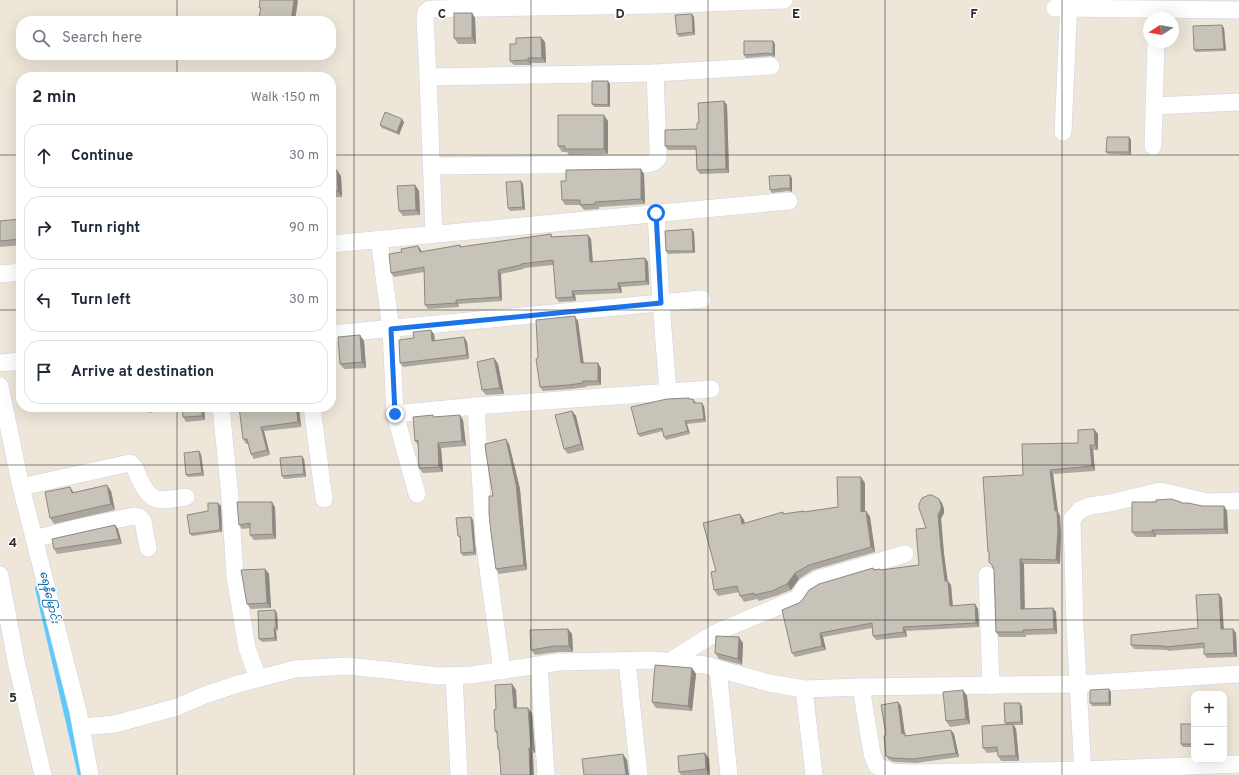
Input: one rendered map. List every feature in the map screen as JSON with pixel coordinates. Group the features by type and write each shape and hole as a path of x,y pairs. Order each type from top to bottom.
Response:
{"street":[{"path":"434,234 425,19 426,12 430,8 784,0"},
{"path":"1063,132 1064,5 1157,9 1239,10"},
{"path":"1153,146 1156,48"},
{"path":"428,77 655,73 771,66"},
{"path":"432,166 648,164 654,162 658,158 655,73"},
{"path":"1154,106 1239,102"},
{"path":"336,243 789,201"},
{"path":"656,213 668,392"},
{"path":"379,239 391,329 395,414 418,494"},
{"path":"0,274 16,272"},
{"path":"336,334 702,299"},
{"path":"0,362 16,361"},
{"path":"0,386 21,487 81,727 90,775"},
{"path":"395,414 476,406 711,389"},
{"path":"476,406 484,539 502,671"},
{"path":"221,412 230,498 235,576 247,648 258,678"},
{"path":"313,412 324,499"},
{"path":"21,487 130,463 134,466 143,487 153,499 162,501 186,496"},
{"path":"1083,772 1075,627 1072,519 1080,510 1090,506 1110,503 1160,491 1208,502 1237,501"},
{"path":"34,538 134,516 139,517 143,521 148,548"},
{"path":"669,662 715,633 798,598 805,587 818,579 905,554"},
{"path":"0,575 16,661 43,775"},
{"path":"988,575 991,686"},
{"path":"81,727 115,724 141,718 177,707 205,695 238,684 295,669 347,666 439,676 454,676 502,671 559,662 652,660 705,665 769,683 804,689 1078,684 1239,674"},
{"path":"628,661 639,775"},
{"path":"539,665 546,775"},
{"path":"718,669 729,775"},
{"path":"454,676 459,775"},
{"path":"861,687 872,754 877,766 889,771 910,773 1083,772 1239,764"},
{"path":"804,689 814,775"}],"building":[{"path":"260,0 294,0 292,16 259,16 261,8 259,8"},
{"path":"454,13 472,13 472,38 454,38"},
{"path":"692,14 693,32 677,34 675,15"},
{"path":"1222,25 1224,49 1194,50 1193,26"},
{"path":"541,37 542,58 528,58 528,60 510,61 510,44 516,44 516,38"},
{"path":"744,41 773,41 773,54 744,55"},
{"path":"592,81 608,81 608,105 592,104"},
{"path":"724,101 726,169 697,170 696,146 665,146 665,130 697,129 697,123 699,123 698,103"},
{"path":"385,112 402,119 397,132 380,125"},
{"path":"558,115 604,115 604,149 565,149 565,146 558,146"},
{"path":"1107,137 1129,137 1129,152 1106,152"},
{"path":"641,169 641,199 595,202 595,204 580,205 580,200 562,200 561,181 566,181 566,170"},
{"path":"336,170 338,191 336,191"},
{"path":"790,175 790,189 770,190 769,176"},
{"path":"521,181 523,207 508,208 506,182"},
{"path":"415,185 416,210 399,211 397,186"},
{"path":"16,219 16,239 0,241 0,221"},
{"path":"692,229 693,251 666,251 665,231"},
{"path":"551,234 551,237 588,235 590,262 645,258 646,281 618,283 619,289 572,291 573,297 556,298 553,260 521,264 498,270 500,297 456,300 456,303 425,305 424,267 391,273 389,254 402,252 401,249 418,246 420,252 460,245 460,247"},
{"path":"575,316 581,363 598,363 598,381 583,381 583,383 569,385 540,387 536,359 538,358 536,320"},
{"path":"431,330 432,341 464,337 467,355 400,363 399,340 414,338 413,332"},
{"path":"360,335 362,362 340,364 338,337"},
{"path":"494,358 500,388 482,390 477,362"},
{"path":"667,399 693,399 694,403 702,403 704,419 685,421 688,431 664,437 662,428 638,434 631,407"},
{"path":"572,411 581,444 564,449 555,415"},
{"path":"182,412 202,412 202,416 183,417"},
{"path":"240,412 297,412 298,422 261,427 267,450 251,454 247,439 243,439"},
{"path":"433,415 433,417 460,415 462,441 438,443 439,467 419,468 418,440 415,441 413,417"},
{"path":"1094,429 1095,445 1090,445 1092,466 1050,470 1055,511 1057,511 1058,530 1056,560 1020,559 1021,609 1053,608 1054,629 1023,630 1023,632 996,632 994,570 989,562 983,477 1023,475 1022,444 1078,443 1078,430"},
{"path":"506,439 516,484 524,565 496,569 489,513 489,496 493,496 485,444"},
{"path":"199,451 202,473 186,475 184,453"},
{"path":"302,456 304,474 282,476 280,458"},
{"path":"837,477 861,477 861,512 866,511 871,547 809,565 795,573 787,584 772,591 740,596 737,586 714,590 711,572 716,571 703,523 740,514 742,524 783,512 783,514 838,507"},
{"path":"107,485 111,504 50,518 45,492 70,487 72,493"},
{"path":"929,495 939,499 941,505 938,515 941,549 945,581 948,581 950,606 975,604 976,623 903,627 904,632 873,636 872,623 820,633 822,646 792,653 782,610 799,603 809,590 819,584 873,568 874,570 881,570 919,565 916,529 926,528 919,504 922,498"},
{"path":"1171,499 1181,503 1202,506 1224,506 1224,529 1152,530 1152,532 1132,532 1132,502 1156,502 1156,500"},
{"path":"237,502 272,502 273,534 250,535 250,523 239,525"},
{"path":"208,503 218,503 220,530 190,534 187,515 208,511"},
{"path":"471,517 474,552 461,553 460,536 458,536 456,518"},
{"path":"115,525 119,539 54,549 52,539"},
{"path":"265,569 267,603 247,604 241,570"},
{"path":"1219,594 1221,629 1233,629 1234,653 1204,654 1204,643 1165,647 1131,645 1131,635 1198,628 1196,595"},
{"path":"275,610 275,638 259,639 258,611"},
{"path":"568,629 569,646 554,646 531,650 530,630"},
{"path":"716,636 739,637 738,659 715,653"},
{"path":"655,665 692,668 688,706 652,702"},
{"path":"512,684 514,708 528,708 531,748 529,748 530,775 501,775 497,731 495,731 495,685"},
{"path":"1109,689 1109,703 1090,703 1090,690"},
{"path":"963,690 966,719 946,721 943,692"},
{"path":"898,702 902,734 905,733 905,736 951,730 956,753 913,759 892,758 886,756 884,736 886,735 881,705"},
{"path":"1004,703 1020,703 1021,722 1005,723"},
{"path":"1013,724 1016,756 998,756 997,747 983,748 982,726"},
{"path":"1181,724 1191,724 1191,744 1181,744"},
{"path":"705,753 706,769 679,772 678,756"},
{"path":"623,754 626,775 584,775 582,759"}],"waterway":[{"name":"ရေနီမြောင်း","path":"38,588 81,775"}],"route":[{"path":"395,414 391,329 661,303 656,213"}]}
